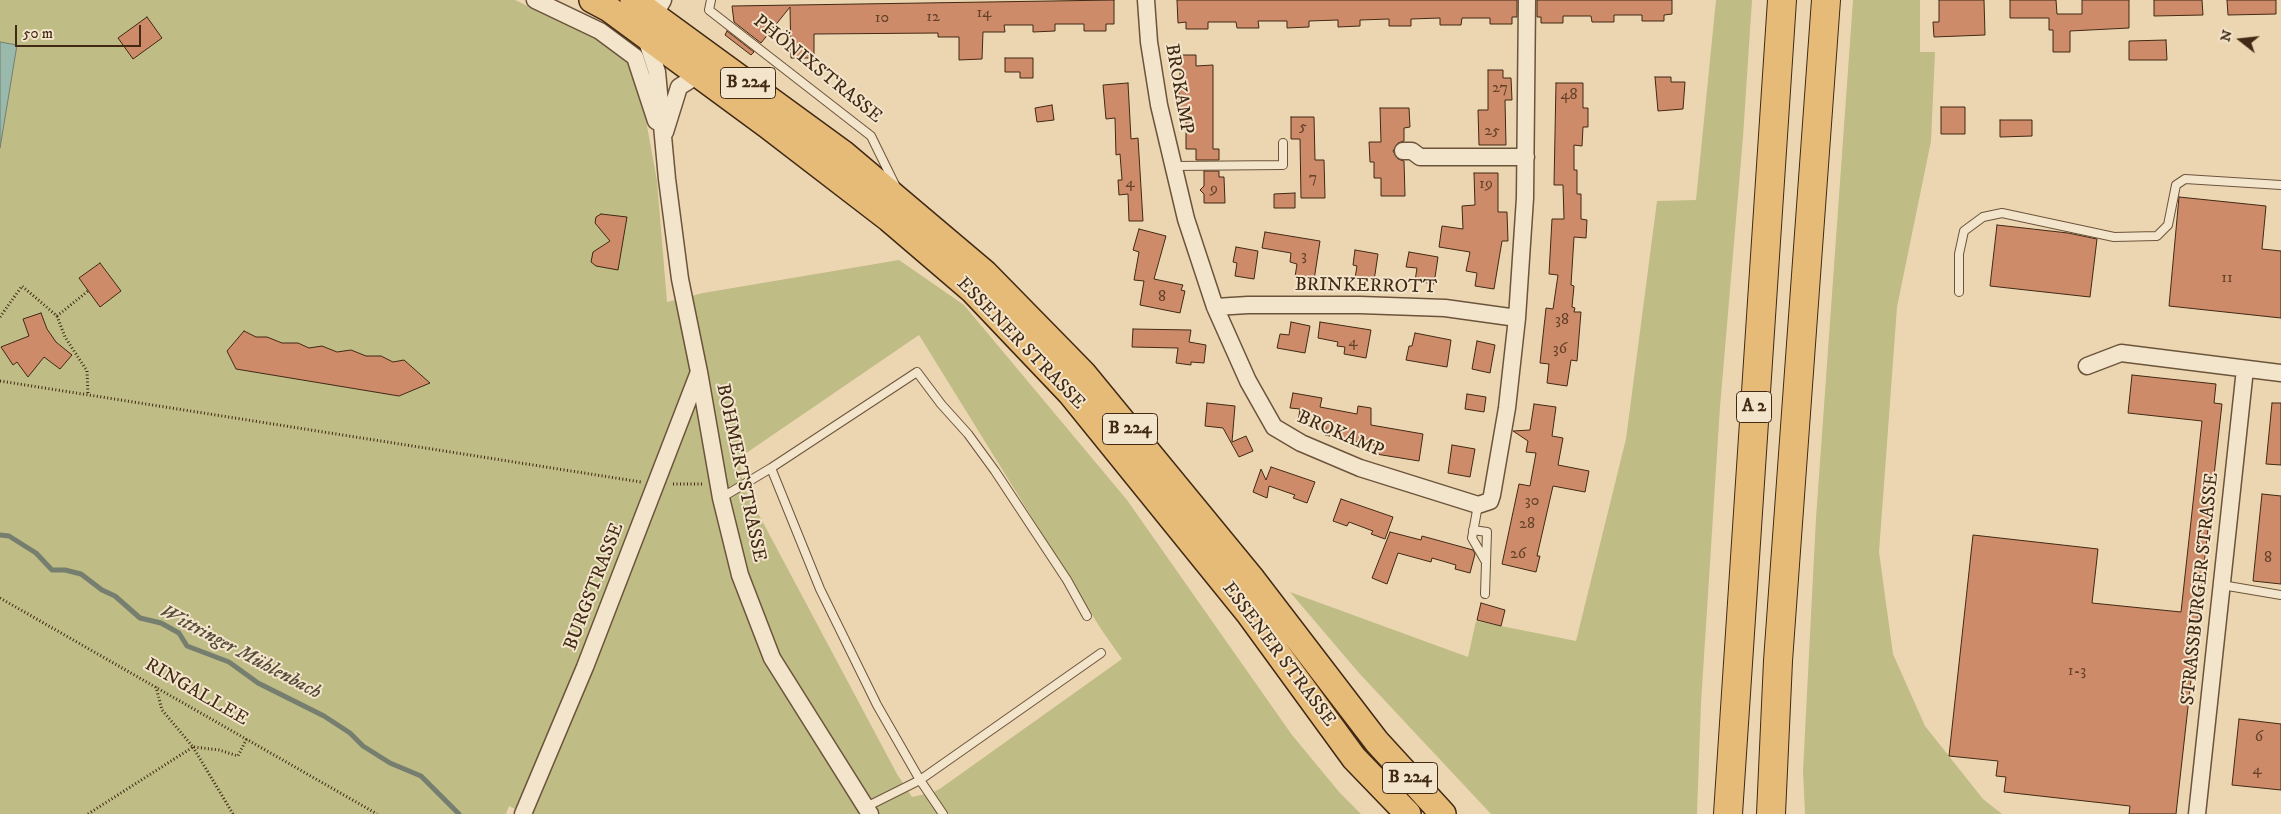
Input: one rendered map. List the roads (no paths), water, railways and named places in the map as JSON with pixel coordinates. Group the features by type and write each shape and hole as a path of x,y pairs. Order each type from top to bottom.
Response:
{"highway":[{"name":"A 2","path":"1728,814 1782,0"},
{"name":"A 2","path":"1771,814 1779,651 1826,0"},
{"path":"1772,786 1782,814"}],"main road":[{"name":"ESSENER STRASSE","path":"592,0 649,26 829,143 985,273 1083,373 1253,580 1377,742 1444,814"},
{"name":"ESSENER STRASSE","path":"633,0 649,26 698,75 890,219 972,290 992,311 1070,393 1249,614 1354,758 1408,814"}],"street":[{"path":"535,0 600,31 649,26"},
{"name":"BROKAMP","path":"1146,0 1149,42 1172,166 1186,218 1215,307 1248,381 1274,427 1301,443 1360,468 1478,505"},
{"path":"1478,505 1490,501 1492,495 1507,408 1517,318 1526,157 1527,0"},
{"name":"BOHMERTSTRASSE","path":"649,26 657,72 680,279 699,372 719,491 740,575 772,658 868,810"},
{"name":"BOHMERTSTRASSE","path":"649,26 641,70 649,106 663,139"},
{"name":"BOHMERTSTRASSE","path":"663,139 679,87 698,75"},
{"path":"1402,151 1412,151 1420,158 1526,157"},
{"name":"BRINKERROTT","path":"1215,307 1248,305 1360,305 1445,308 1517,318"},
{"path":"2087,366 2120,353 2281,373"},
{"name":"STRASSBURGER STRASSE","path":"2197,814 2245,369"},
{"name":"BURGSTRASSE","path":"525,810 585,667 699,372"}],"lane":[{"name":"PHÖNIXSTRASSE","path":"711,0 709,10 871,136 905,207"},
{"path":"1172,166 1283,164 1283,144"},
{"path":"1959,292 1959,254 1964,231 1983,217 2002,213 2114,237 2157,236 2168,225 2176,185 2185,179 2281,185"},
{"path":"719,491 771,468 916,372 968,434 995,471 1068,580 1087,616"},
{"path":"771,468 820,589 877,705 920,780 943,814"},
{"path":"1478,505 1472,538 1487,564"},
{"path":"1474,530 1487,532 1485,594"},
{"path":"2222,585 2281,594"},
{"path":"868,810 920,780 1102,653"}],"waterway":[{"name":"Wittringer Mühlenbach","path":"0,535 9,536 36,553 52,570 65,570 81,574 102,590 115,596 140,618 161,623 179,633 187,646 229,662 258,683 324,716 350,733 363,746 390,763 421,776 459,814"}]}
